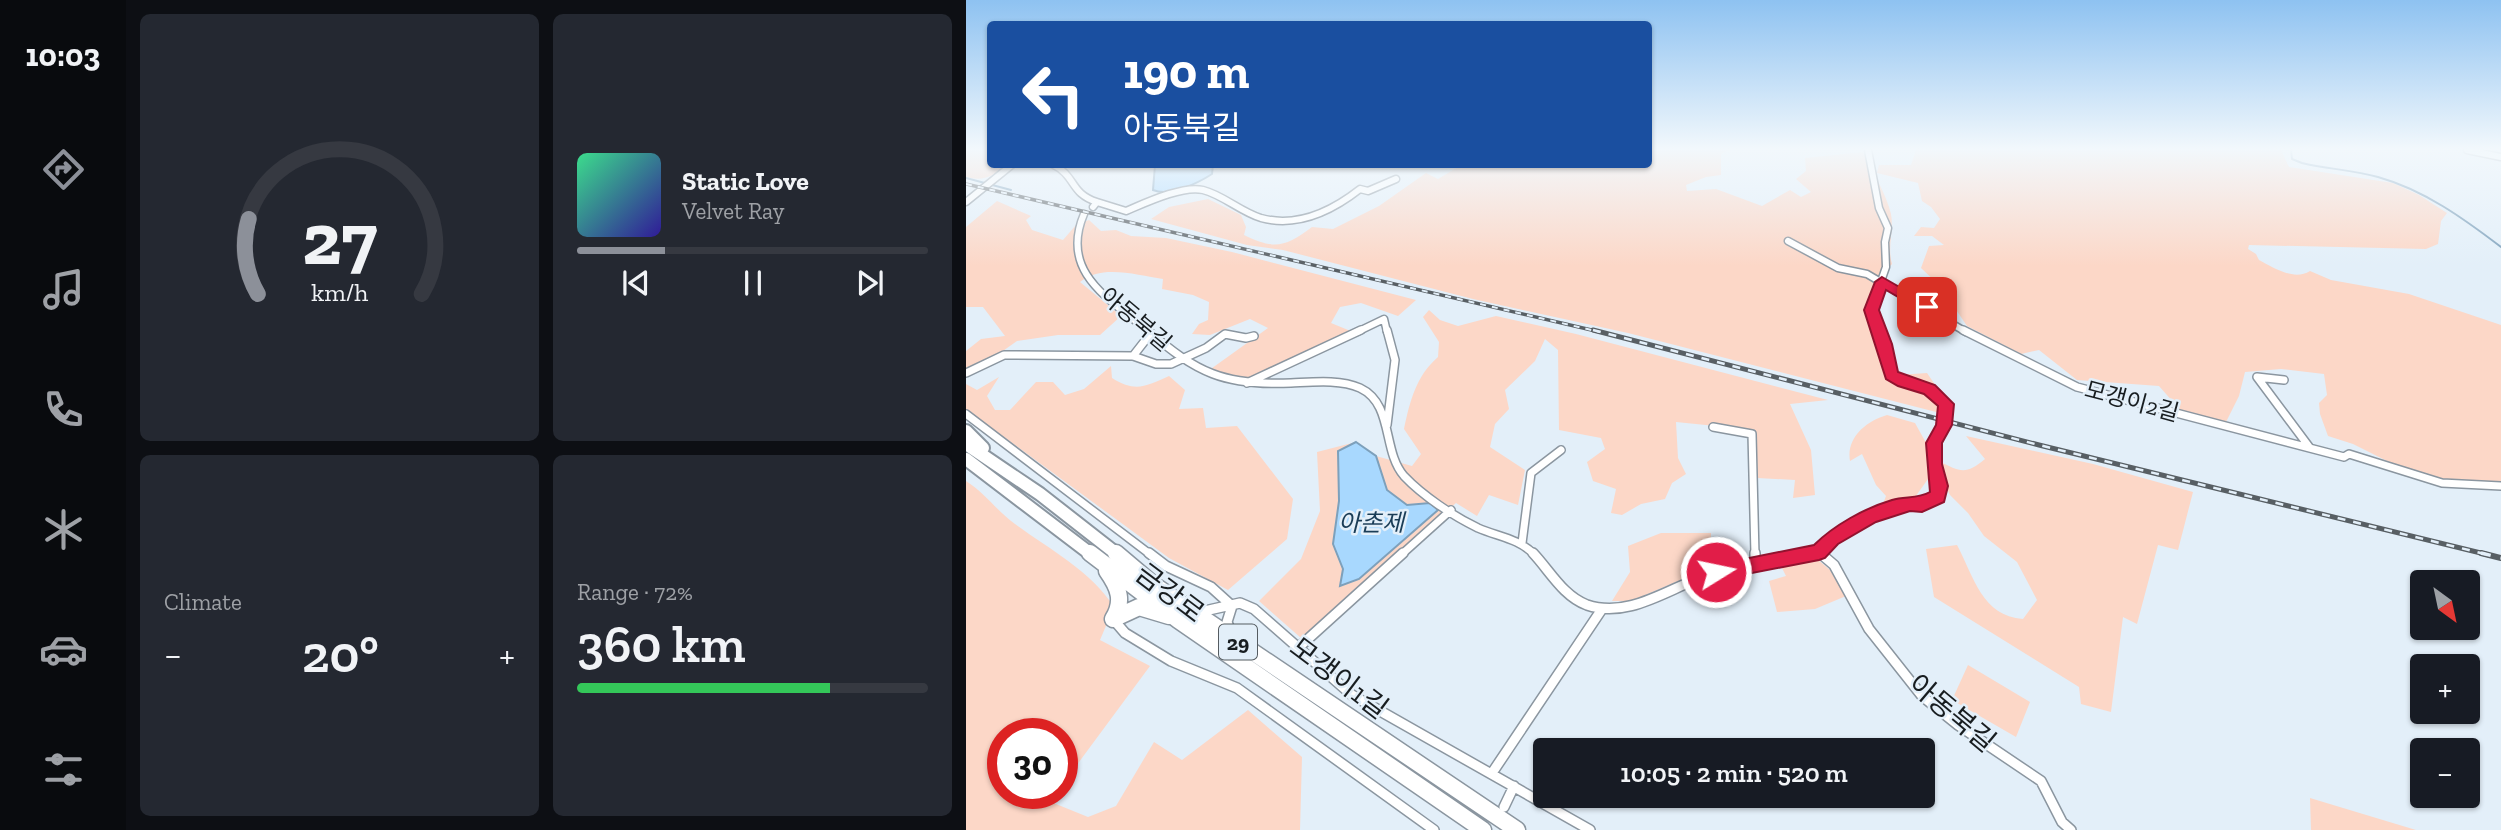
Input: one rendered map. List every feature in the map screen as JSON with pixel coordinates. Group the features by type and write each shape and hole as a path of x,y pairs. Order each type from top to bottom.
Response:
{"highway":[{"path":"966,432 1001,466"},
{"name":"금강로","path":"966,444 1001,466 1121,556 1156,586 1517,830"},
{"name":"금강로","path":"966,462 983,471 1178,620 1483,830"},
{"path":"1101,562 1118,587 1121,598 1121,609 1113,619"},
{"path":"1113,619 1139,607 1178,620"}],"street":[{"path":"966,202 983,189"},
{"path":"1076,189 1082,197 1095,205 1126,211 1161,196 1201,189 1262,218 1307,220 1345,201 1360,189 1368,191 1373,189"},
{"path":"1561,450 1531,473 1522,543 1565,593 1581,604 1602,609 1655,598 1697,577 1819,552 1832,539 1870,517 1910,503 1922,505 1938,496 1940,486 1934,464 1934,443 1944,425 1946,404 1929,390 1903,382 1891,375 1885,344 1871,310 1886,267 1885,242 1888,228 1874,189"},
{"name":"아동북길","path":"1084,214 1078,253 1084,274 1184,359 1208,374 1246,383 1337,383 1359,387 1372,396 1387,425"},
{"name":"모갱이2길","path":"1788,241 1838,268 1867,274 1951,324 2077,387 2311,449 2344,457 2349,454 2442,484 2501,486"},
{"name":"아동북길","path":"1246,383 1384,320 1395,360 1387,425 1392,455 1402,473 1480,529 1522,543"},
{"path":"1133,356 1151,333"},
{"path":"966,373 1004,355 1133,356 1156,364 1171,363 1184,359 1225,334 1246,338 1254,336"},
{"path":"2284,380 2258,377 2311,449"},
{"name":"모갱이1길","path":"966,414 1166,566 1212,587 1232,606 1240,603 1254,609 1352,695 1591,830"},
{"path":"1713,427 1752,434 1755,565"},
{"path":"1298,648 1451,510"},
{"name":"아동북길","path":"1819,552 1834,565 1869,629 1922,696 1958,725 2041,781 2060,826 2071,830"},
{"path":"1195,613 1232,606 1227,622 1234,640"},
{"path":"1492,773 1602,609"},
{"path":"1113,619 1125,633 1171,661 1237,688 1434,830"},
{"path":"1504,807 1514,786"}],"shaded area":[{"path":"1404,189 1716,189 1762,206 1790,190 1801,197 1811,192 1807,189 1881,189 1892,220 1892,264 1880,277 1872,323 1886,337 1898,375 1927,373 1951,408 1940,413 1628,333 1473,299 1283,250 1247,245 1151,219 1169,207 1208,199 1241,215 1246,227 1244,235 1264,243 1280,244 1295,239 1312,227 1333,229 1379,206"},
{"path":"1919,189 2405,189 2419,195 2447,213 2441,221 2438,244 2426,249 2249,245 2248,249 2256,254 2259,260 2284,272 2297,275 2310,271 2331,280 2409,294 2501,325 2501,482 2443,479 2407,471 2353,444 2328,436 2319,403 2327,395 2324,374 2281,369 2245,372 2239,396 2226,422 2181,411 2159,386 2077,380 2039,350 2021,354 1967,326 1940,286 1921,268 1929,246 1944,245 1932,236 1914,236 1921,227 1934,228 1940,219 1931,207 1922,201"},
{"path":"997,201 1031,216 1026,220 1032,230 1063,240 1076,225 1089,220 1101,231 1116,230 1131,236 1166,238 1232,252 1416,300 1398,316 1361,303 1340,307 1331,323 1353,332 1241,382 1208,371 1268,328 1250,319 1210,335 1192,334 1199,324 1208,320 1209,302 1193,295 1162,289 1163,279 1131,273 1098,273 1080,282 1121,316 1100,335 1058,335 1017,341 966,377 966,351 981,339 1005,336 983,307 966,307 966,227"},
{"path":"1429,310 1440,320 1458,326 1496,316 1576,334 1828,400 1790,404 1811,450 1815,495 1793,498 1795,480 1757,478 1755,430 1676,422 1678,458 1686,474 1672,483 1665,499 1641,504 1622,515 1611,513 1616,489 1593,481 1587,462 1605,449 1601,438 1559,430 1558,350 1545,339 1535,361 1505,390 1509,409 1495,424 1490,447 1525,470 1518,505 1489,495 1477,516 1456,503 1301,638 1259,601 1301,559 1320,511 1317,452 1356,442 1376,456 1412,466 1421,454 1404,429 1406,419 1419,381 1438,357 1439,342 1423,317"},
{"path":"1111,366 1112,378 1135,387 1169,376 1185,390 1179,409 1203,408 1206,428 1237,426 1293,499 1287,539 1228,590 1169,558 966,409 966,384 977,390 999,377 987,396 995,410 1010,410 1036,382 1053,382 1065,395 1084,389"},
{"path":"1887,415 1915,423 1925,441 1929,443 1933,472 1913,500 1885,507 1883,504 1886,496 1876,485 1862,454 1850,461 1850,453 1854,438 1859,432 1872,421"},
{"path":"1966,436 2093,464 2193,492 2178,550 2158,545 2137,624 2123,617 2111,712 2081,704 2079,687 1934,597 1926,549 1957,545 1981,593 1998,611 2023,619 2037,600 2017,562 1984,536 1968,513 1950,495 1941,477 1939,461 1952,468 1968,470 1985,459"},
{"path":"966,481 1009,519 1094,582 1114,607 1100,640 1150,666 1078,763 1078,718 987,718 987,809 1068,809 1088,817 1116,806 1154,742 1182,760 1248,710 1302,757 1300,830 966,830"},
{"path":"1661,533 1711,533 1711,567 1631,601 1612,601 1630,572 1628,546"},
{"path":"1817,559 1830,570 1846,596 1815,609 1777,612 1769,581 1786,576 1781,566"},
{"path":"1968,665 2030,702 2016,737 1952,700"},
{"path":"2310,798 2416,830 2311,830"}],"water":[{"path":"1153,189 1181,189 1167,192"},
{"name":"아촌제","path":"1356,442 1376,456 1387,490 1407,505 1430,503 1438,510 1359,579 1340,586 1343,569 1333,544 1339,501 1338,451"}],"waterway":[{"path":"1006,189 1011,190"},
{"path":"2410,189 2458,216 2501,247"}],"railway":[{"path":"986,189 1600,332"},
{"path":"1593,330 2039,445 2489,555"},
{"path":"2481,553 2489,555"},
{"path":"2489,555 2501,558"}],"route":[{"path":"1716,572 1819,552 1832,539 1870,517 1910,503 1922,505 1938,496 1940,486 1934,464 1934,443 1944,425 1946,404 1929,390 1903,382 1891,375 1885,344 1871,310 1882,282 1927,307"}]}
